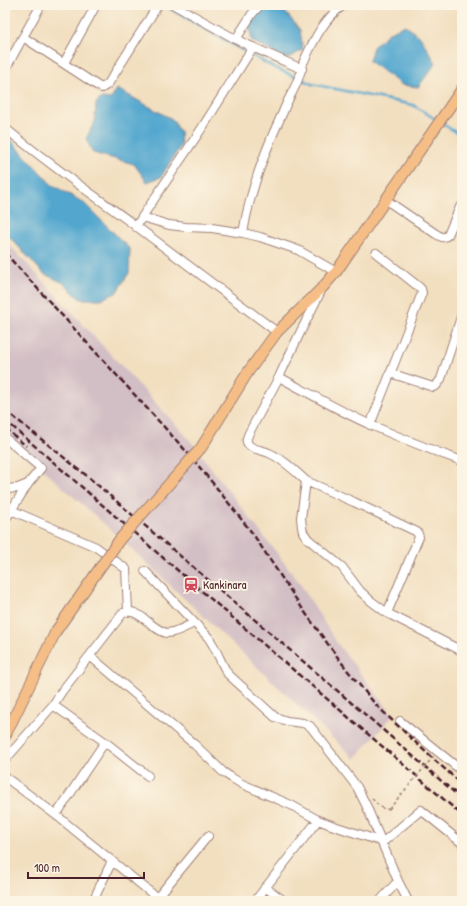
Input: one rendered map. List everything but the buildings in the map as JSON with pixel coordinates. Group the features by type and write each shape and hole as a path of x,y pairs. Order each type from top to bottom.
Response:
{"main road":[{"path":"5,736 56,632 120,538 201,448 248,372 277,332 323,287 336,272 462,89"}],"street":[{"path":"5,70 41,5"},
{"path":"64,63 96,5"},
{"path":"23,37 102,88 108,84 158,5"},
{"path":"174,5 236,39 250,51 300,74"},
{"path":"236,39 252,14 260,5"},
{"path":"243,233 252,194 262,162 283,110 310,50 324,24 336,10 344,5"},
{"path":"136,227 202,128 250,51"},
{"path":"5,128 58,170 277,332"},
{"path":"386,200 436,234 445,238 448,236 462,206"},
{"path":"142,217 169,225 212,228 260,237 298,250 336,272"},
{"path":"370,424 422,293 419,287 376,253"},
{"path":"323,287 247,439 251,447 269,453 289,466 306,481 417,532 419,538 387,613"},
{"path":"390,373 430,386 436,386 441,379 462,314"},
{"path":"279,377 370,424 409,441 462,461"},
{"path":"5,438 41,468 28,484 5,520"},
{"path":"306,481 301,518 303,532 308,539 342,567 360,591 387,613 462,651"},
{"path":"5,489 18,488 28,484"},
{"path":"11,510 96,547 126,569 128,611"},
{"path":"144,571 212,643 228,674 275,717 287,722 303,723 310,726 357,787 383,842 398,881 408,901"},
{"path":"5,760 53,704 123,613 128,611 134,612 159,630 169,633 194,623"},
{"path":"90,656 195,745 223,772 232,778 242,784 292,805 318,820 383,842"},
{"path":"53,704 148,776"},
{"path":"400,721 462,771"},
{"path":"56,815 105,742"},
{"path":"5,777 56,815 159,900 208,836"},
{"path":"383,842 421,810 462,843"},
{"path":"255,901 318,820"},
{"path":"93,901 112,861"},
{"path":"380,901 398,881"},
{"path":"265,887 284,901"}],"path":[{"path":"389,808 434,756"}],"shaded area":[{"path":"5,240 188,438 299,582 337,643 393,715 355,759 109,528 41,468 5,440"}],"water":[{"path":"264,5 272,5 286,13 300,30 303,50 286,59 252,41 250,28 251,21"},
{"path":"405,25 420,37 436,63 418,87 402,85 369,61 373,47 390,32"},
{"path":"117,89 172,119 180,132 181,145 161,177 147,182 134,164 93,153 86,139 95,121 96,103 102,98 111,99"},
{"path":"5,134 51,184 84,203 130,249 129,273 116,293 101,299 80,299 62,282 44,274 5,232"}],"waterway":[{"path":"164,5 271,66 312,84 413,105 437,120"},
{"path":"441,123 462,136"}],"railway":[{"path":"5,253 186,451 216,487 253,534 304,611 330,647 376,705 462,784"},
{"path":"5,410 87,476 462,799"},
{"path":"5,420 462,815"},
{"path":"5,428 26,446"}],"place":[{"name":"Kankinara","path":"191,585"}]}
